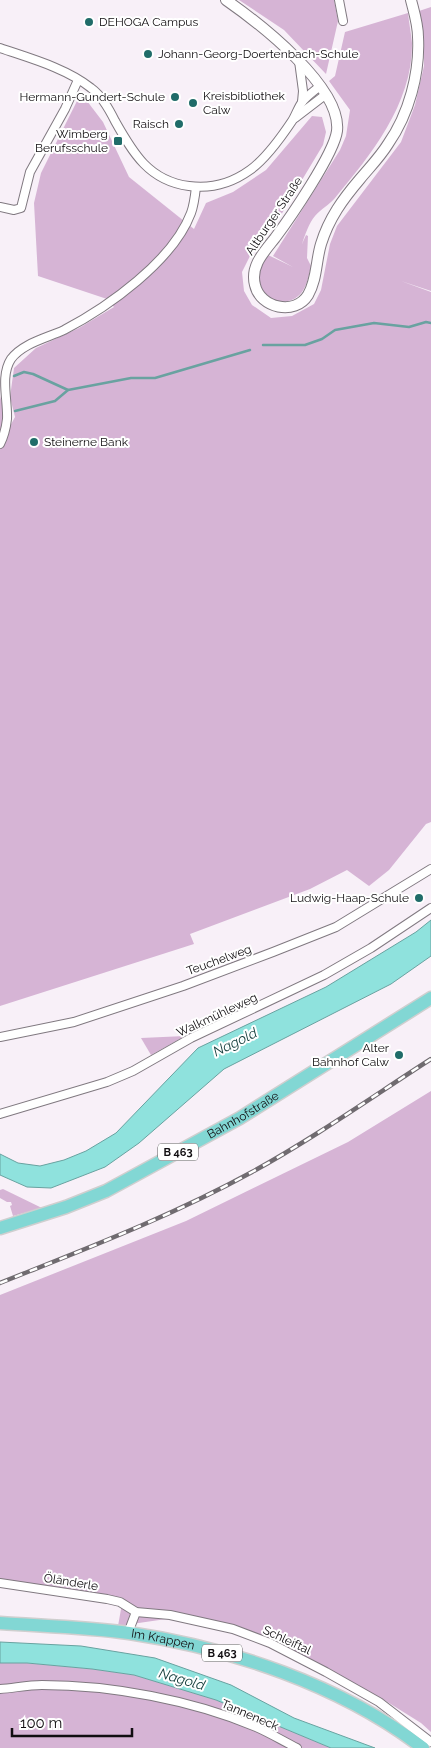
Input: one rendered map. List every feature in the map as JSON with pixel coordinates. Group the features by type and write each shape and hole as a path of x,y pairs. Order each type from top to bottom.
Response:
{"main road":[{"name":"Bahnhofstraße","path":"0,1228 66,1207 106,1191 240,1118 431,998"},
{"name":"Im Krappen","path":"0,1623 128,1633 237,1657 276,1670 344,1700 378,1718 423,1748"}],"street":[{"name":"Altburger Straße","path":"226,0 264,28 299,61 323,90 332,104 336,118 337,130 335,141 324,162 285,225 254,269 256,289 261,298 279,307 294,305 301,302 308,295 321,243 333,213 389,143 399,124 407,105 417,70 418,36 411,0"},
{"path":"339,0 343,21"},
{"path":"0,48 43,63 92,88 104,101 128,145 140,160 152,172 180,185 196,187 216,186 235,180 252,169 292,121 323,90"},
{"path":"292,121 302,102 303,91 299,61"},
{"path":"0,207 14,210 21,208 30,172 65,109 78,80"},
{"path":"302,102 323,90"},
{"path":"0,444 6,430 5,396 10,360 18,351 100,310 137,281 176,240 191,214 196,187"},
{"name":"Teuchelweg","path":"0,1038 74,1022 183,986 282,949 336,927 431,868"},
{"name":"Walkmühleweg","path":"0,1114 107,1082 133,1071 191,1038 324,975 371,948 431,908"},
{"name":"Öländerle","path":"0,1583 107,1599 120,1602 136,1612"},
{"path":"128,1633 136,1612"},
{"name":"Schleiftal","path":"136,1612 170,1615 233,1629 270,1643 379,1702 431,1742"},
{"name":"Tanneneck","path":"0,1689 41,1685 105,1689 182,1702 219,1713 257,1728 297,1748"}],"shaded area":[{"path":"239,0 334,0 338,21 326,74 284,30"},
{"path":"431,7 431,291 401,281 431,292 431,822 426,824 389,870 369,886 347,870 310,889 190,934 194,944 0,1006 0,396 9,428 15,417 10,397 14,368 36,348 79,328 114,307 107,299 38,276 34,203 41,173 77,101 87,101 103,122 129,177 194,229 206,203 233,192 266,170 312,116 322,117 326,132 323,145 281,215 252,252 242,272 244,291 252,305 271,318 292,316 314,304 321,290 330,244 337,226 401,142 415,105 424,66 424,42 419,11"},
{"path":"408,13 412,43 410,65 398,107 362,164 335,198 315,216 309,226 302,244 306,235 308,236 307,258 311,266 307,283 302,292 294,299 284,302 275,301 267,296 262,289 259,279 261,268 268,255 293,267 273,256 340,150 346,136 350,110 329,81 335,76 345,32"},
{"path":"185,1036 151,1055 141,1038"},
{"path":"431,1091 431,1732 421,1723 381,1698 303,1659 245,1634 180,1617 118,1626 123,1598 0,1579 0,1295 186,1221 348,1142"},
{"path":"3,1189 42,1208 13,1216 10,1206 12,1205 11,1202 0,1198 0,1190"},
{"path":"0,1663 27,1663 134,1675 216,1700 331,1748 0,1748"}],"water":[{"name":"Nagold","path":"431,920 431,956 391,984 224,1069 139,1143 105,1167 51,1188 27,1187 0,1175 0,1154 18,1163 40,1166 64,1160 86,1151 116,1133 198,1048 326,987 416,932"},
{"name":"Nagold","path":"0,1642 81,1646 155,1658 231,1685 294,1718 375,1748 331,1748 216,1700 134,1675 27,1663 0,1663"}],"waterway":[{"path":"263,345 305,345 322,339 335,330 374,323 409,327 426,322 431,323"},
{"path":"15,411 55,401 68,390 131,378 155,378 250,350"},
{"path":"14,376 24,372 33,374 68,390"}],"railway":[{"path":"0,1283 128,1231 222,1188 298,1145 431,1059"}],"place":[{"name":"DEHOGA Campus","path":"89,22"},
{"name":"Johann-Georg-Doertenbach-Schule","path":"148,54"},
{"name":"Hermann-Gundert-Schule","path":"175,97"},
{"name":"Kreisbibliothek Calw","path":"193,103"},
{"name":"Raisch","path":"179,124"},
{"name":"Wimberg Berufsschule","path":"118,141"},
{"name":"Steinerne Bank","path":"34,442"},
{"name":"Ludwig-Haap-Schule","path":"419,898"},
{"name":"Alter Bahnhof Calw","path":"399,1055"}]}
